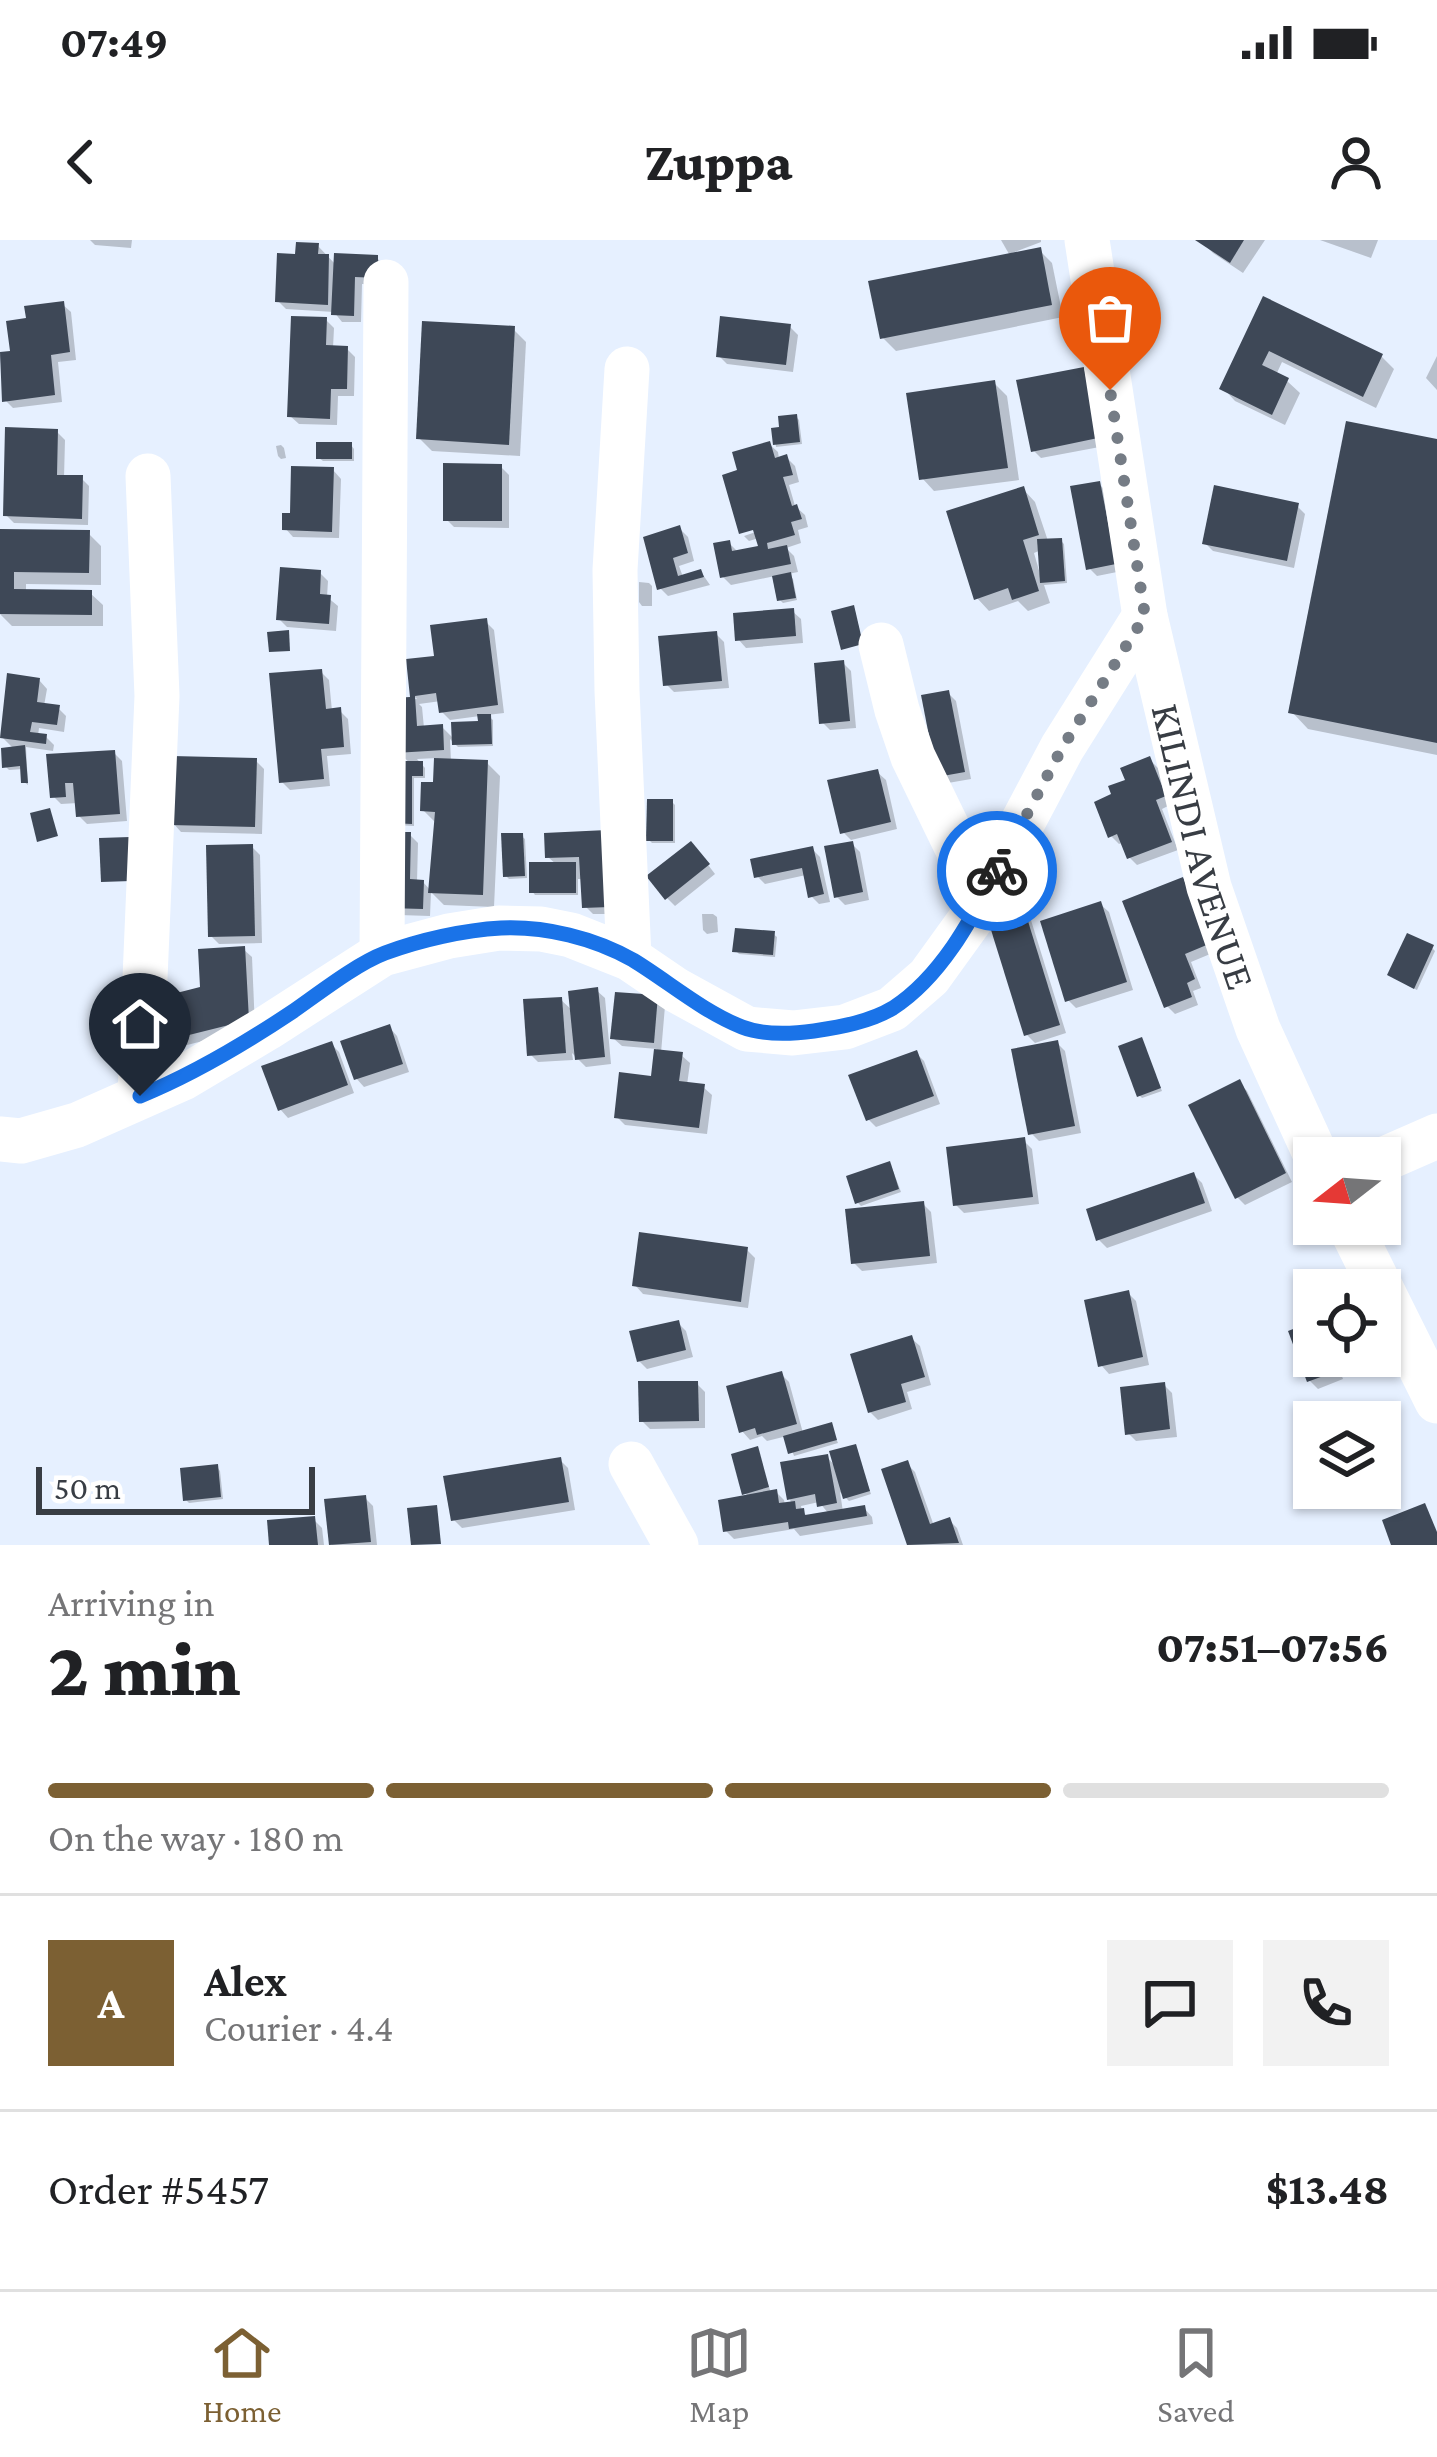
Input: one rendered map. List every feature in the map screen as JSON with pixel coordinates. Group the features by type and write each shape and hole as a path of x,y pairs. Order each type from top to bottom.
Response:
{"street":[{"name":"KILINDI AVENUE","path":"1087,240 1145,616 1209,887 1258,1029 1307,1137"},
{"path":"382,954 386,282"},
{"path":"627,369 615,570 629,958"},
{"path":"140,1096 157,696 148,476"},
{"path":"0,1139 21,1141 77,1125 183,1078 382,954 499,928 572,935 629,958 747,1029 793,1034 845,1027 892,1009 929,977 982,899 1062,748 1145,616"},
{"path":"881,645 913,757 982,899"},
{"path":"1401,1152 1437,1136"},
{"path":"1359,1245 1437,1401"},
{"path":"631,1464 676,1545"}],"building":[{"path":"1195,240 1244,240 1230,263"},
{"path":"296,242 319,243 318,254 329,254 328,305 275,302 277,253 295,254"},
{"path":"1041,247 1052,305 880,339 868,281"},
{"path":"334,253 378,255 378,278 355,277 354,316 331,315"},
{"path":"1263,296 1383,354 1363,397 1269,351 1262,365 1289,378 1272,415 1219,389"},
{"path":"64,301 70,352 51,355 55,395 2,402 0,352 10,351 6,321 26,318 24,306"},
{"path":"291,316 327,317 326,345 348,346 347,389 331,389 330,419 287,417"},
{"path":"720,316 791,324 786,365 716,357"},
{"path":"422,321 515,326 509,445 416,439"},
{"path":"1084,367 1098,438 1031,452 1016,380"},
{"path":"995,380 1008,468 919,480 906,393"},
{"path":"797,414 800,442 773,445 771,428 779,427 778,416"},
{"path":"1346,421 1437,439 1437,743 1288,713"},
{"path":"5,427 58,429 57,475 83,475 82,519 3,516"},
{"path":"770,441 775,458 787,454 793,475 783,477 792,506 797,504 802,519 791,522 795,535 767,543 768,549 787,545 791,564 720,578 713,543 730,540 732,551 758,546 753,530 739,534 722,475 737,470 732,452"},
{"path":"316,442 352,442 352,459 316,459"},
{"path":"443,463 502,464 502,521 443,521"},
{"path":"291,466 334,467 332,532 282,530 282,513 290,513"},
{"path":"1100,481 1116,564 1086,570 1070,486"},
{"path":"1214,485 1299,503 1287,561 1202,544"},
{"path":"1024,486 1039,535 1023,540 1039,591 1012,600 1008,588 974,600 946,511"},
{"path":"680,525 688,553 673,558 678,576 701,569 704,577 657,590 643,537"},
{"path":"0,529 90,530 89,573 14,572 14,589 92,590 92,615 0,614"},
{"path":"1062,538 1065,581 1040,583 1037,539"},
{"path":"280,567 321,570 320,594 331,595 329,624 276,620"},
{"path":"791,572 796,598 777,601 772,576"},
{"path":"854,605 863,644 841,650 831,611"},
{"path":"794,608 796,636 735,641 733,613"},
{"path":"487,618 498,705 439,713 436,693 415,696 417,726 443,724 444,750 395,753 393,698 410,697 406,659 434,656 430,625"},
{"path":"289,630 290,651 269,652 267,632"},
{"path":"717,631 722,681 663,686 658,636"},
{"path":"844,660 850,721 819,724 814,663"},
{"path":"322,669 326,709 341,707 344,747 321,749 324,779 279,783 269,673"},
{"path":"7,673 40,678 37,702 60,705 57,725 32,722 30,732 47,734 46,744 0,738"},
{"path":"949,690 965,772 937,777 921,695"},
{"path":"477,714 491,714 492,744 452,745 451,722 478,721"},
{"path":"25,745 28,783 21,783 20,766 2,768 1,748"},
{"path":"115,750 120,814 76,817 73,783 65,783 66,797 50,798 46,754"},
{"path":"172,756 257,758 255,827 170,825"},
{"path":"1150,756 1166,796 1156,800 1172,842 1127,859 1117,834 1108,838 1094,802 1111,794 1108,786 1125,780 1120,768"},
{"path":"434,758 488,760 483,895 428,893 435,812 420,811 421,782 433,782"},
{"path":"390,761 423,761 423,776 412,776 412,824 390,823"},
{"path":"878,769 891,822 840,834 827,780"},
{"path":"647,799 673,799 673,841 646,841"},
{"path":"50,808 58,836 37,842 30,813"},
{"path":"607,830 610,907 582,908 579,857 545,858 544,833"},
{"path":"390,832 411,832 410,879 424,880 423,909 388,908"},
{"path":"501,833 523,833 525,876 503,877"},
{"path":"130,837 131,881 101,882 99,838"},
{"path":"691,841 710,864 665,900 646,876"},
{"path":"853,841 863,892 834,898 824,846"},
{"path":"253,844 255,936 208,937 206,845"},
{"path":"813,846 824,894 808,898 802,868 754,878 750,859"},
{"path":"529,862 576,862 576,893 529,893"},
{"path":"1183,877 1209,944 1185,954 1195,979 1187,983 1192,997 1164,1008 1122,901"},
{"path":"1101,901 1127,982 1065,1002 1040,921"},
{"path":"1023,905 1060,1025 1024,1036 987,917"},
{"path":"735,928 775,931 773,955 732,952"},
{"path":"1407,933 1434,945 1414,989 1387,975"},
{"path":"245,946 249,1020 169,1040 157,998 200,987 198,949"},
{"path":"598,987 605,1057 575,1060 568,991"},
{"path":"615,992 658,995 654,1043 610,1039"},
{"path":"562,997 566,1053 527,1056 523,999"},
{"path":"390,1024 403,1064 354,1080 340,1041"},
{"path":"1142,1037 1161,1088 1137,1097 1118,1046"},
{"path":"1058,1040 1075,1126 1028,1135 1011,1049"},
{"path":"332,1041 348,1085 278,1111 261,1066"},
{"path":"654,1049 683,1052 679,1081 705,1084 699,1128 614,1118 619,1072 651,1076"},
{"path":"917,1050 934,1096 866,1121 848,1075"},
{"path":"1240,1079 1286,1173 1235,1199 1188,1105"},
{"path":"1025,1137 1033,1197 953,1206 946,1147"},
{"path":"890,1161 899,1189 855,1204 846,1176"},
{"path":"1194,1172 1205,1203 1096,1241 1086,1209"},
{"path":"924,1201 930,1256 851,1264 845,1209"},
{"path":"639,1232 748,1247 741,1302 632,1286"},
{"path":"1129,1290 1143,1357 1098,1367 1084,1300"},
{"path":"679,1320 686,1350 637,1362 629,1331"},
{"path":"912,1335 925,1377 901,1384 906,1402 868,1413 850,1354"},
{"path":"782,1371 797,1424 757,1435 755,1428 739,1433 726,1386"},
{"path":"638,1381 698,1381 699,1421 639,1422"},
{"path":"1165,1382 1170,1429 1125,1435 1120,1387"},
{"path":"832,1422 837,1440 788,1454 783,1436"},
{"path":"856,1444 870,1491 843,1499 829,1451"},
{"path":"758,1446 769,1487 742,1495 731,1454"},
{"path":"828,1454 837,1503 817,1507 815,1494 787,1500 780,1462"},
{"path":"561,1457 569,1502 451,1521 443,1476"},
{"path":"908,1460 930,1524 950,1517 959,1543 907,1545 881,1469"},
{"path":"218,1464 221,1497 183,1501 180,1468"},
{"path":"777,1489 779,1503 795,1501 796,1509 804,1508 805,1515 865,1505 867,1516 789,1529 788,1522 723,1532 718,1500"},
{"path":"366,1495 371,1542 329,1545 324,1499"},
{"path":"1425,1503 1437,1545 1391,1545 1382,1520"},
{"path":"437,1505 441,1544 411,1545 407,1508"},
{"path":"315,1516 318,1545 269,1545 267,1520"}],"way so far":[{"path":"997,871 1062,748 1145,616 1110,390"}],"route":[{"path":"140,1096 183,1078 382,954 499,928 572,935 629,958 718,1016 747,1029 793,1034 845,1027 892,1009 929,977 973,916 997,871"}]}
